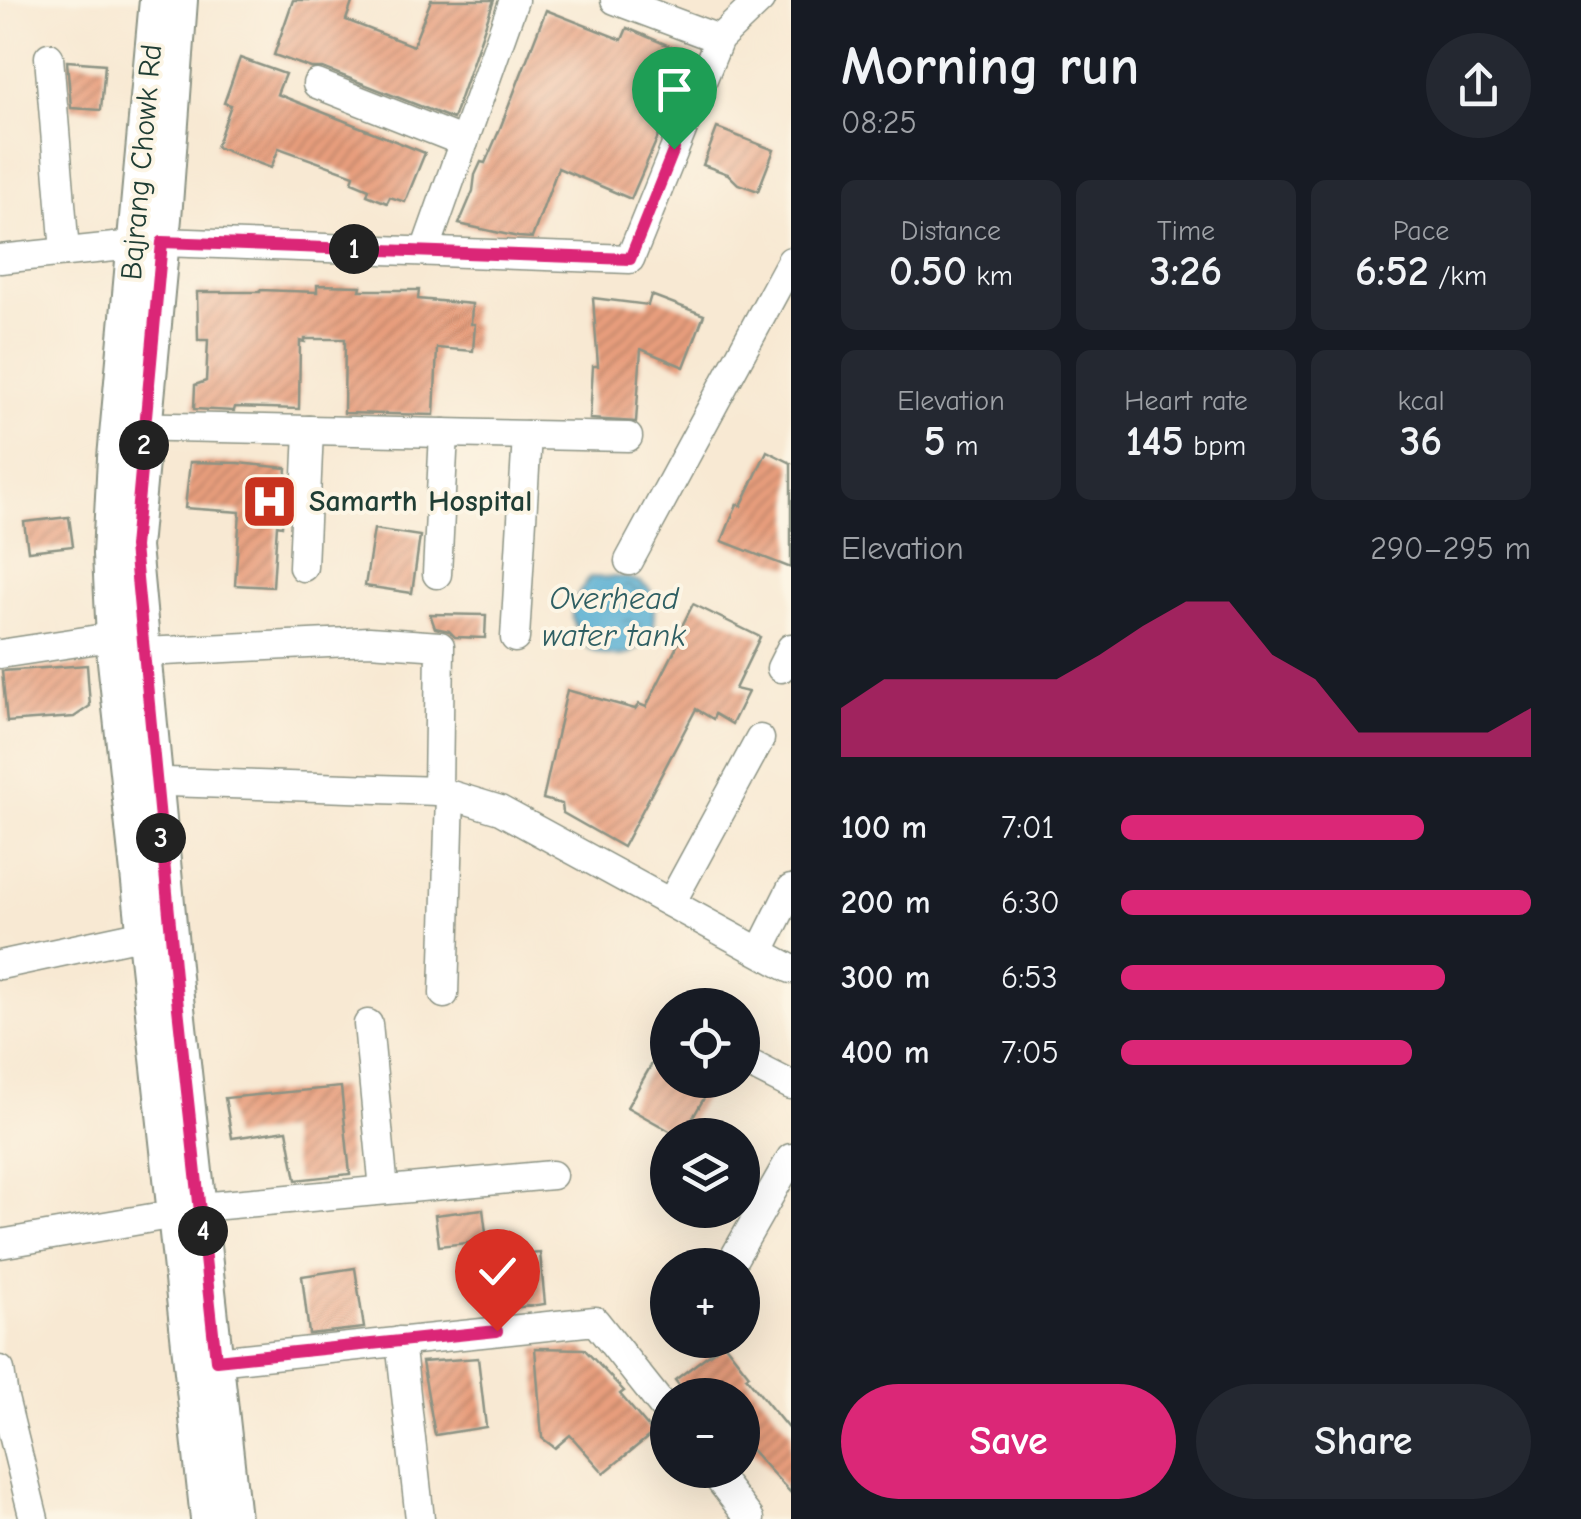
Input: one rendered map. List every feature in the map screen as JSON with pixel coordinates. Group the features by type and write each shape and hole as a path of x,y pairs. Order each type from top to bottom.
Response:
{"street":[{"name":"Bajrang Chowk Rd","path":"148,244 156,0"},
{"name":"Bajrang Chowk Rd","path":"182,0 148,244 131,426 133,640 142,781 204,1362 234,1519"},
{"path":"425,252 514,0"},
{"path":"615,0 719,39"},
{"path":"0,258 148,244 630,259 719,39 760,0"},
{"path":"48,57 65,252"},
{"path":"317,84 464,142"},
{"path":"629,561 791,261"},
{"path":"131,426 628,437"},
{"path":"303,567 309,430"},
{"path":"437,574 444,434"},
{"path":"515,638 527,435"},
{"path":"0,654 133,640 369,641 440,646 444,994"},
{"path":"671,903 760,739"},
{"name":"Bajrang Chowk Rd","path":"142,781 145,934 187,1210"},
{"path":"142,781 444,793 500,810 791,970"},
{"path":"760,951 791,889"},
{"path":"0,965 145,934"},
{"path":"368,1024 384,1190"},
{"path":"760,1069 791,1085"},
{"path":"740,1248 791,1158"},
{"path":"0,1244 187,1210 552,1175"},
{"path":"204,1362 595,1321 650,1391"},
{"path":"400,1341 420,1519"},
{"name":"Bajrang Chowk Rd","path":"204,1362 207,1519"},
{"path":"0,1370 34,1519"},
{"path":"726,1488 750,1519"}],"water":[{"name":"Overhead water tank","path":"590,577 632,579 652,593 653,630 632,652 614,656 590,650 576,628 573,605"}],"building":[{"path":"293,0 353,0 346,20 413,46 431,0 494,0 453,119 323,68 311,68 274,55"},
{"path":"546,10 622,40 627,28 693,56 631,199 558,168 532,238 459,224 473,191 475,175 481,162 485,163 499,131"},
{"path":"240,58 285,74 277,94 425,153 405,202 390,197 387,203 367,195 369,189 352,182 354,175 279,148 271,168 216,147 231,105 224,103"},
{"path":"67,61 105,64 101,110 71,108"},
{"path":"717,128 774,150 758,191 703,165"},
{"path":"317,285 419,290 418,299 472,304 473,351 437,348 434,415 344,413 345,339 300,341 299,409 194,409 195,385 206,381 208,340 198,340 197,292 317,292"},
{"path":"651,295 704,315 684,367 641,349 636,422 590,419 593,366 598,366 593,298 648,305"},
{"path":"767,451 791,463 791,568 722,541 737,504 741,506"},
{"path":"190,462 287,468 282,526 277,525 273,587 235,585 240,512 185,508"},
{"path":"69,517 73,546 28,551 24,522"},
{"path":"374,529 420,536 412,593 365,586"},
{"path":"693,604 760,637 735,689 748,692 732,724 696,709 623,847 563,813 562,804 543,799 567,690 635,709 639,704 646,707 680,640 676,638"},
{"path":"430,614 486,615 485,638 455,637 449,631 435,628"},
{"path":"87,665 90,706 74,717 7,722 2,671"},
{"path":"650,1067 650,1098 704,1098 693,1118 650,1120 627,1107"},
{"path":"341,1087 350,1174 296,1180 287,1130 232,1138 225,1098"},
{"path":"483,1209 487,1241 439,1246 435,1215"},
{"path":"540,1253 545,1304 490,1311 483,1258"},
{"path":"355,1268 364,1328 309,1334 302,1276"},
{"path":"535,1348 584,1349 624,1391 620,1394 650,1429 650,1435 604,1473 570,1435 555,1448 542,1438"},
{"path":"478,1358 486,1427 435,1435 422,1362"},
{"path":"704,1358 736,1358 749,1375 747,1378 678,1378"},
{"path":"760,1394 791,1432 791,1493 760,1459"}],"place":[{"name":"Samarth Hospital","path":"270,501"}],"route":[{"path":"497,1331 216,1360 134,547 162,242 630,259 674,149"}]}
